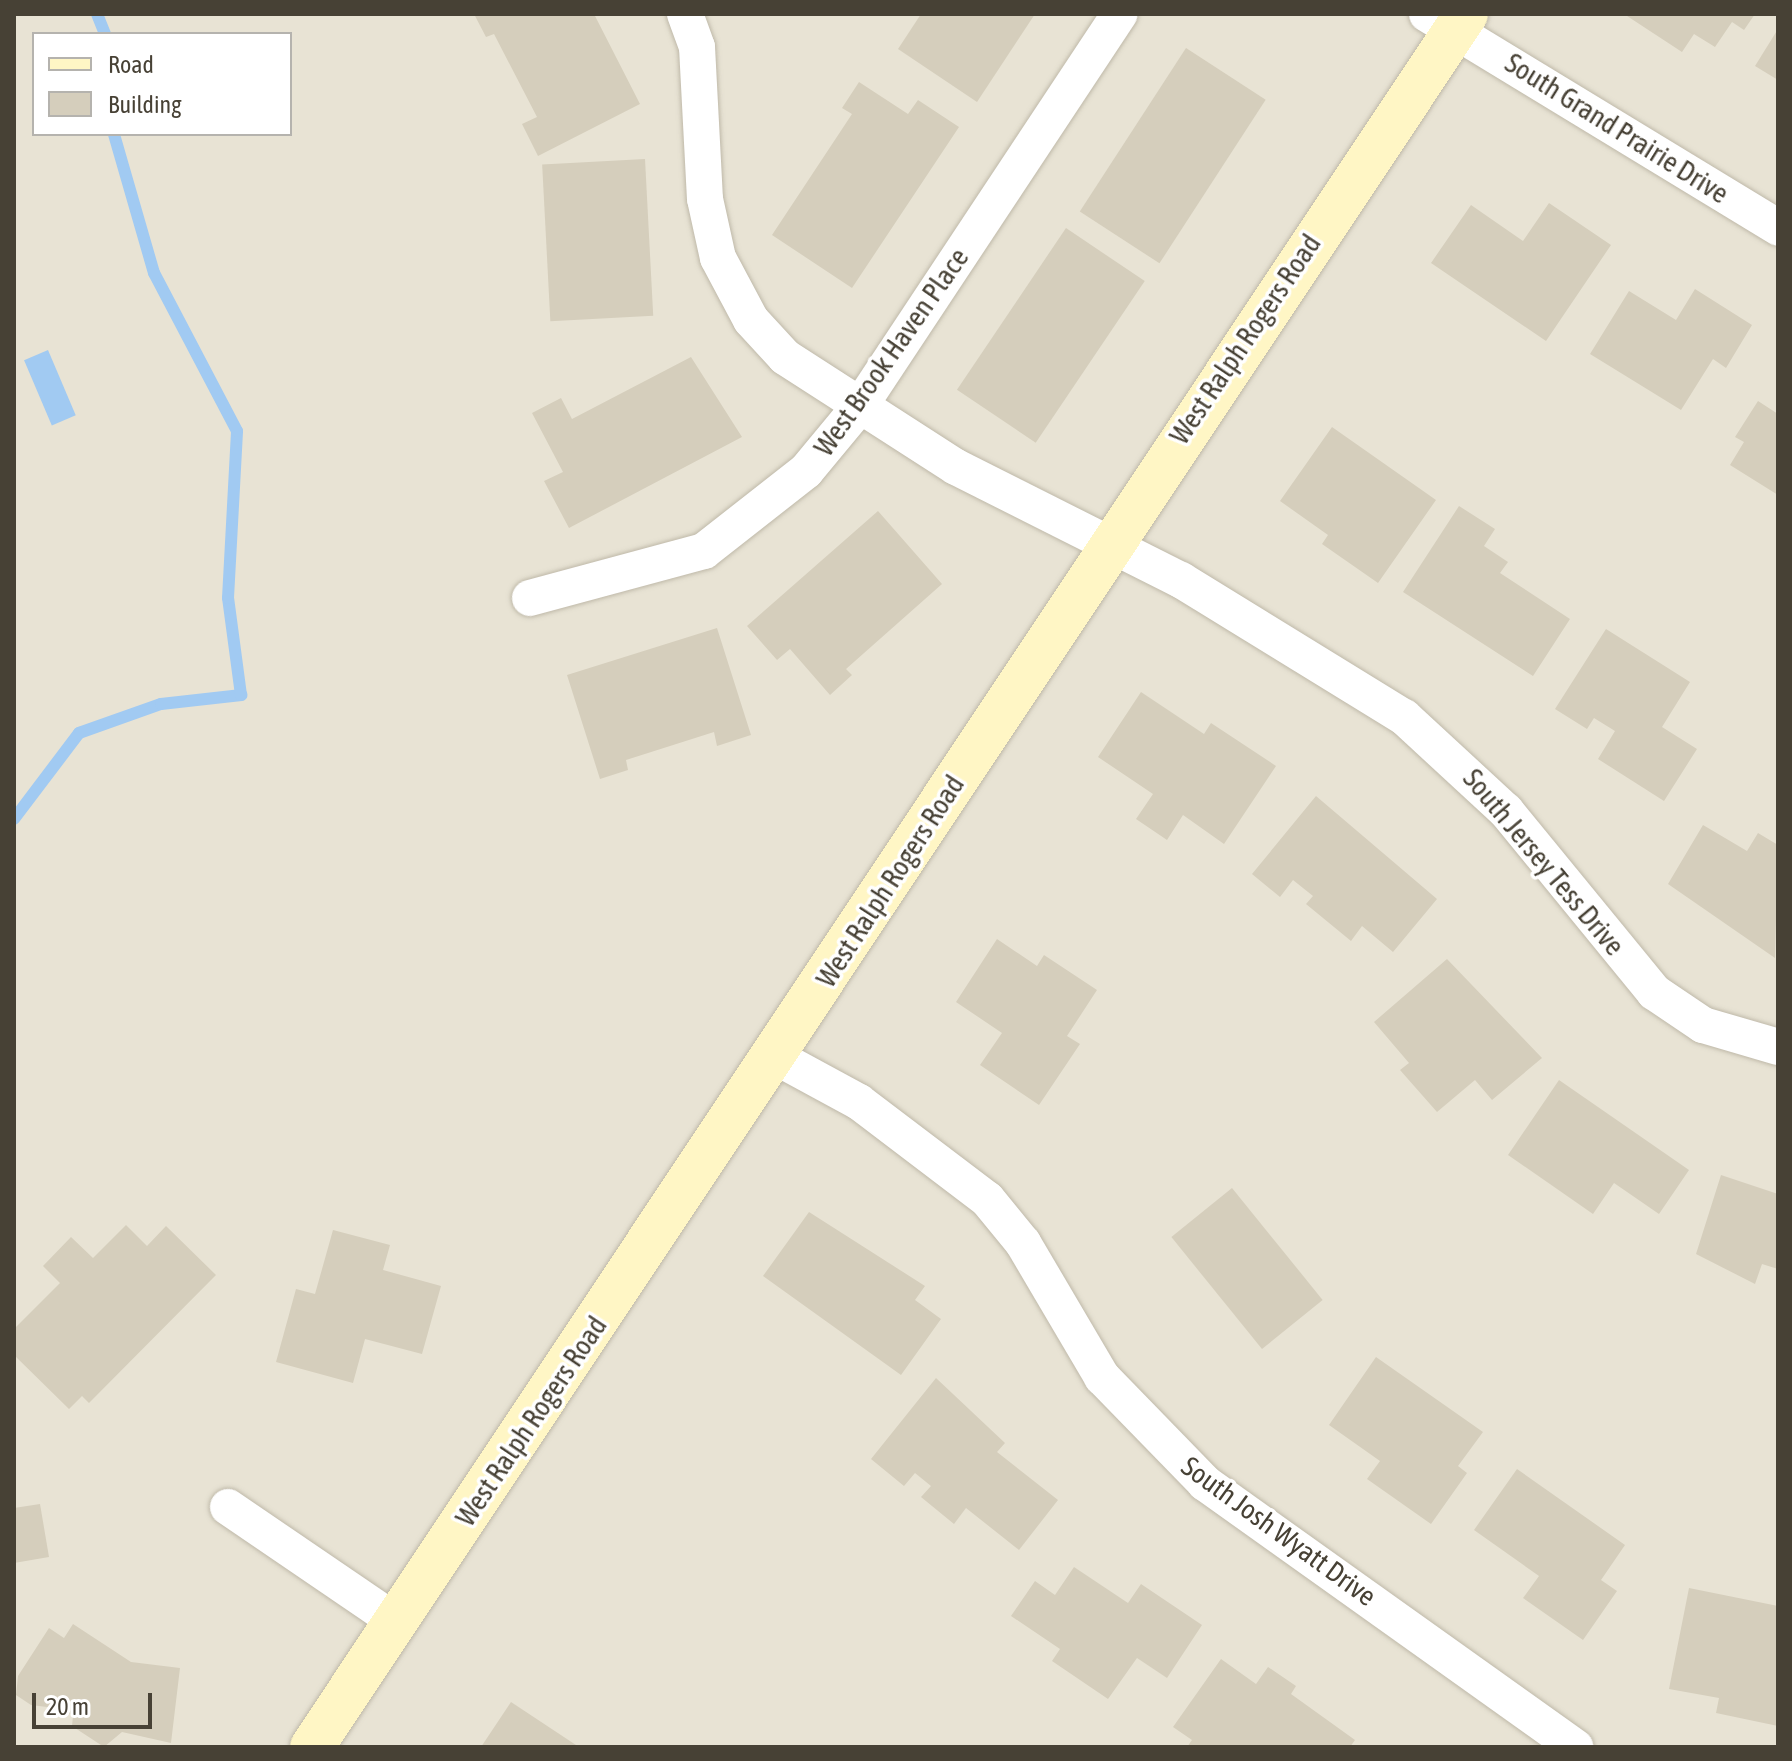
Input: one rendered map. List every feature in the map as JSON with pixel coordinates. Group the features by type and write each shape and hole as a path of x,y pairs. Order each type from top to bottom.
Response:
{"street":[{"name":"South Jersey Tess Drive","path":"685,14 697,47 705,199 718,258 751,320 785,357 956,467 1108,542 1404,717 1506,811 1654,992 1703,1025 1778,1047"},
{"name":"West Brook Haven Place","path":"530,598 704,551 806,471 860,406 1119,14"},
{"name":"South Grand Prairie Drive","path":"1450,19 1778,227"},
{"name":"West Ralph Rogers Road","path":"312,1747 776,1057 1450,19"},
{"name":"South Josh Wyatt Drive","path":"776,1057 859,1102 987,1199 1023,1243 1102,1377 1205,1483 1575,1747"},
{"path":"228,1507 395,1621"}],"shaded area":[{"path":"14,14 1778,14 1778,1747 14,1747"}],"water":[{"path":"48,350 76,415 52,426 24,360"}],"building":[{"path":"474,14 594,14 640,104 538,156 522,124 537,117 494,34 486,37"},
{"path":"921,14 1035,14 977,102 898,49"},
{"path":"1624,14 1755,14 1744,30 1732,22 1715,47 1694,34 1682,52"},
{"path":"1778,29 1778,80 1755,66"},
{"path":"1186,48 1266,100 1159,263 1080,212"},
{"path":"859,82 908,114 918,100 959,127 852,288 772,235 852,114 842,108"},
{"path":"645,159 653,316 550,321 542,164"},
{"path":"1549,203 1611,245 1546,341 1431,263 1471,205 1523,241"},
{"path":"1066,228 1145,281 1036,443 957,390"},
{"path":"1695,289 1752,325 1726,368 1713,359 1681,410 1590,354 1629,291 1676,320"},
{"path":"691,357 742,437 569,528 544,481 563,472 532,413 561,398 572,419"},
{"path":"1758,401 1778,414 1778,495 1730,465 1744,442 1735,437"},
{"path":"1332,427 1436,500 1378,583 1322,544 1328,535 1280,501"},
{"path":"1459,506 1495,529 1484,546 1508,562 1500,573 1570,619 1533,676 1403,592"},
{"path":"878,511 942,584 846,669 852,675 830,695 790,649 777,660 747,626"},
{"path":"717,628 751,735 717,746 714,732 626,760 628,770 600,779 567,675"},
{"path":"1606,629 1690,682 1662,727 1697,749 1664,801 1598,759 1615,731 1594,718 1587,729 1555,709"},
{"path":"1141,692 1204,734 1211,723 1276,766 1224,844 1183,815 1167,840 1136,819 1153,794 1098,757"},
{"path":"1316,796 1437,899 1393,952 1362,926 1351,941 1306,904 1313,896 1293,880 1280,897 1252,874"},
{"path":"1703,825 1747,851 1758,833 1778,845 1775,958 1668,884"},
{"path":"997,939 1037,966 1044,955 1097,990 1067,1036 1080,1044 1039,1105 980,1065 1002,1033 956,1002"},
{"path":"1447,959 1542,1058 1492,1100 1475,1080 1437,1112 1400,1070 1409,1063 1374,1022"},
{"path":"1559,1080 1689,1170 1659,1214 1614,1183 1593,1214 1508,1155"},
{"path":"1721,1175 1778,1194 1778,1269 1762,1264 1755,1284 1696,1254"},
{"path":"1232,1188 1323,1300 1262,1349 1171,1237"},
{"path":"809,1212 925,1286 915,1300 941,1319 901,1375 763,1276"},
{"path":"126,1225 147,1246 166,1226 216,1275 89,1403 82,1396 69,1409 14,1355 14,1329 60,1283 43,1266 71,1237 93,1258"},
{"path":"333,1230 390,1245 383,1270 441,1286 422,1354 365,1339 353,1383 276,1362 296,1289 315,1294"},
{"path":"1376,1357 1483,1432 1458,1466 1467,1473 1431,1524 1367,1479 1380,1461 1329,1425"},
{"path":"936,1378 1005,1443 997,1452 1058,1500 1019,1550 966,1508 954,1524 921,1497 931,1486 915,1473 904,1486 871,1459"},
{"path":"1517,1469 1625,1545 1601,1580 1617,1591 1583,1640 1523,1598 1539,1576 1474,1530"},
{"path":"40,1504 49,1557 14,1563 14,1508"},
{"path":"1074,1567 1128,1603 1141,1584 1202,1625 1167,1678 1137,1658 1108,1699 1052,1661 1060,1649 1011,1616 1035,1581 1055,1595"},
{"path":"1689,1588 1778,1606 1778,1726 1716,1713 1719,1698 1669,1689"},
{"path":"73,1624 131,1662 180,1668 171,1743 122,1732 104,1747 72,1726 73,1716 63,1709 31,1705 16,1695 18,1676 49,1628 64,1638"},
{"path":"1221,1659 1256,1684 1268,1667 1296,1686 1291,1694 1355,1740 1350,1747 1187,1747 1192,1740 1173,1727"},
{"path":"511,1702 579,1747 481,1747"}],"waterway":[{"path":"97,14 104,32"},
{"path":"14,819 79,733 161,704 241,695 228,598 237,431 154,273 115,136"}]}
